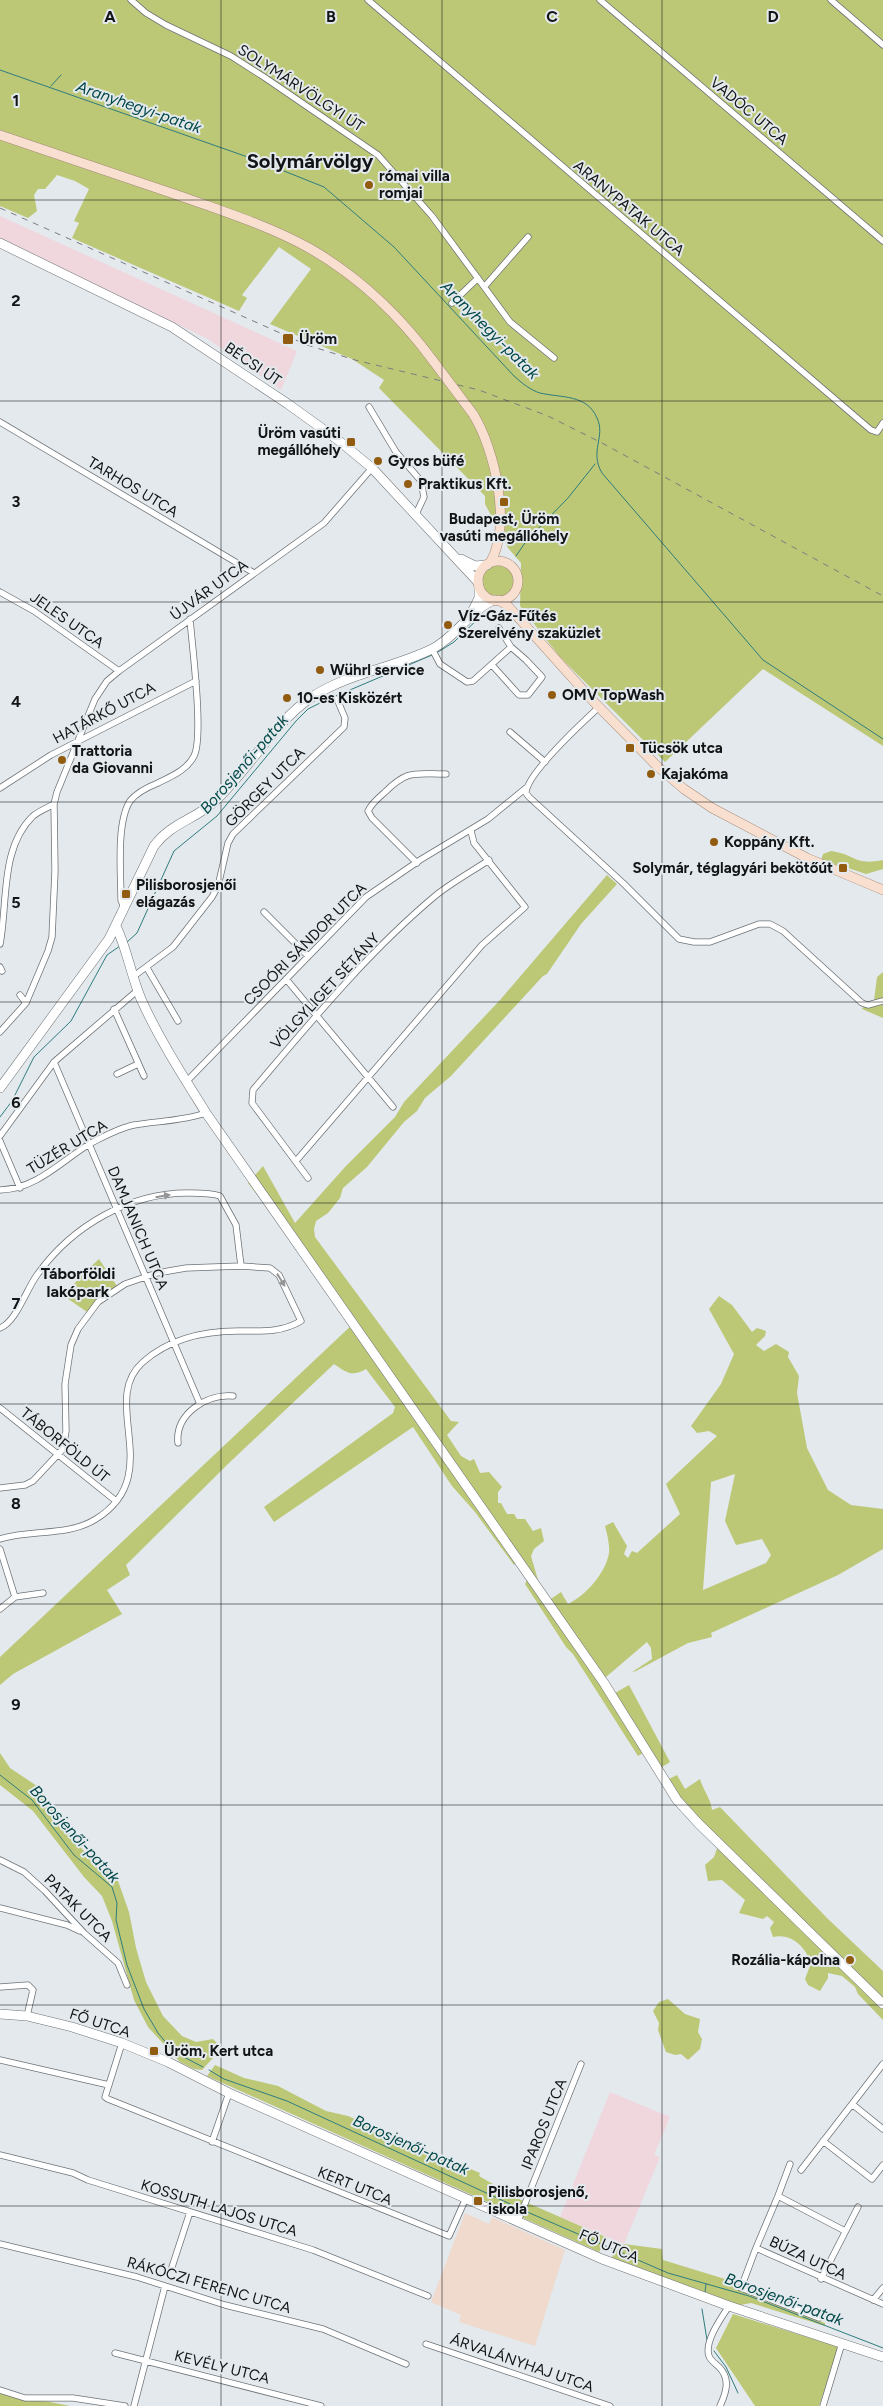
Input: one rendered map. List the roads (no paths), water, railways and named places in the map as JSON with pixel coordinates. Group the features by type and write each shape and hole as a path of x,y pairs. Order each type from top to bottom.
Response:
{"main road":[{"path":"0,135 228,213 291,239 328,261 369,291 412,334 473,414 484,432 494,460 498,492 498,535 496,550 480,573 479,584 483,593 507,605 600,707 670,778 712,808 807,858 883,890"},
{"path":"498,535 506,562 514,569 518,577 514,592 516,606 526,626"},
{"path":"488,564 506,562"},
{"path":"496,600 508,598 514,592"}],"street":[{"name":"SOLYMÁRVÖLGYI ÚT","path":"131,0 146,13 166,25 231,56 264,76 378,155 432,216 510,322 554,358"},
{"name":"ARANYPATAK UTCA","path":"368,0 876,433 883,423"},
{"name":"VADÓC UTCA","path":"600,0 883,241"},
{"path":"831,0 883,45"},
{"path":"485,286 528,237"},
{"name":"BÉCSI ÚT","path":"0,243 172,327 288,404 338,440 372,468 456,556 479,584"},
{"path":"452,303 478,278"},
{"path":"369,407 396,452 421,481 424,497 416,514"},
{"name":"TARHOS UTCA","path":"0,422 254,573"},
{"name":"ÚJVÁR UTCA","path":"54,804 76,743 95,699 107,681 118,671 324,523 372,468"},
{"name":"BÉCSI ÚT","path":"456,556 472,565 488,564"},
{"path":"469,619 479,598 479,584"},
{"name":"JELES UTCA","path":"0,592 40,616 118,671"},
{"path":"0,1088 109,939 154,846 161,836 170,829 199,814 220,797 305,702 328,688 434,653 486,604 496,600"},
{"path":"124,908 121,900 125,814 130,802 140,792 180,772 195,755 198,742 196,680 190,619"},
{"path":"492,665 520,695 528,695 542,677 510,647 499,628"},
{"path":"434,653 440,664 467,682 473,682 510,647"},
{"name":"HATÁRKŐ UTCA","path":"0,788 51,755 196,680"},
{"name":"GÖRGEY UTCA","path":"134,976 173,947 212,897 218,886 228,843 233,834 344,727 345,718 337,699"},
{"path":"600,707 545,762 528,782 526,793 533,801 623,883 678,939 710,942 759,924 770,924 783,932 862,1003 868,1005 883,1000"},
{"path":"510,732 545,762"},
{"path":"417,863 372,818 368,811 371,805 398,779 410,774 446,774"},
{"name":"CSOÓRI SÁNDOR UTCA","path":"187,1081 366,897 471,830 526,788"},
{"path":"0,944 8,867 13,848 34,815 54,804 56,871 53,930 48,951 26,1003 0,1032"},
{"path":"296,1162 482,945 525,907 474,843 471,830"},
{"name":"VÖLGYLIGET SÉTÁNY","path":"308,1178 252,1103 253,1090 317,1014 374,954 436,896 489,860"},
{"path":"264,912 308,956"},
{"path":"116,926 126,948 138,990 155,1028 206,1113 604,1683 677,1800 698,1824 883,2004"},
{"path":"147,968 178,1020"},
{"path":"286,978 393,1107"},
{"path":"0,1136 54,1062 138,990"},
{"path":"20,995 26,1003"},
{"path":"114,1009 144,1076"},
{"name":"DAMJANICH UTCA","path":"54,1062 200,1404"},
{"path":"117,1074 138,1064"},
{"name":"TÜZÉR UTCA","path":"0,1190 20,1188 41,1178 90,1144 132,1126 191,1118 206,1113"},
{"path":"0,1141 20,1188"},
{"path":"0,1328 10,1322 35,1277 56,1250 92,1222 117,1209 143,1200 171,1194 200,1193 220,1196 236,1225 241,1266"},
{"path":"0,1488 25,1485 33,1481 57,1456 66,1440 66,1364 78,1329 98,1302 111,1292 145,1276 186,1268 241,1266 270,1268 279,1274 301,1321 275,1331 222,1332 173,1342 158,1350 136,1368 129,1382 127,1404 131,1465 128,1480 116,1501 96,1519 83,1525 66,1530 26,1533 0,1540"},
{"path":"178,1443 177,1435 184,1416 200,1404 220,1395 233,1396"},
{"name":"TÁBORFÖLD ÚT","path":"0,1408 57,1456 116,1501"},
{"path":"0,1550 15,1597"},
{"path":"0,1609 15,1597 43,1593"},
{"name":"PATAK UTCA","path":"0,1860 24,1872 45,1891 84,1933 118,1962 127,1985"},
{"path":"0,1908 67,1925 84,1933"},
{"path":"0,1988 28,1985 31,1987 33,1990 27,2016"},
{"name":"FŐ UTCA","path":"0,2014 27,2016 72,2027 122,2043 168,2062 229,2093 466,2198 520,2217 602,2259 728,2306 883,2358"},
{"path":"0,2060 108,2085 122,2043"},
{"name":"IPAROS UTCA","path":"520,2217 581,2064"},
{"path":"801,2170 882,2067"},
{"name":"KERT UTCA","path":"108,2085 105,2097 108,2099 449,2236 466,2198"},
{"path":"212,2142 229,2093"},
{"path":"852,2104 883,2129"},
{"path":"823,2141 872,2179 883,2165"},
{"name":"KOSSUTH LAJOS UTCA","path":"0,2155 73,2172 88,2180 321,2253 428,2296"},
{"path":"756,2248 790,2164"},
{"path":"778,2196 845,2231"},
{"path":"821,2278 858,2207"},
{"path":"172,2266 190,2212"},
{"name":"RÁKÓCZI FERENC UTCA","path":"0,2244 165,2286 225,2305 323,2329 406,2364"},
{"name":"BÚZA UTCA","path":"819,2318 741,2288 756,2248 883,2304"},
{"path":"134,2406 165,2286"},
{"path":"873,2300 883,2288"},
{"path":"720,2406 726,2394 725,2376 709,2357 708,2350 713,2333 728,2306"},
{"name":"ÁRVALÁNYHAJ UTCA","path":"426,2344 610,2406"},
{"path":"823,2406 842,2344"},
{"name":"KEVÉLY UTCA","path":"116,2354 321,2406"},
{"path":"0,2390 25,2398 73,2398 125,2406"}],"waterway":[{"name":"Aranyhegyi-patak","path":"0,70 259,161 324,187 394,247 520,381 540,393 573,398 593,410 599,425 597,458 602,473 763,660 883,739"},
{"path":"51,86 61,75"},
{"name":"Borosjenői-patak","path":"516,556 527,540 568,498 595,464"},
{"name":"Borosjenői-patak","path":"438,652 454,642 483,614"},
{"name":"Borosjenői-patak","path":"126,943 137,933 174,851 217,816 308,709 432,655"},
{"name":"Borosjenői-patak","path":"0,1117 12,1101 34,1057 71,1021 107,955 120,946"},
{"name":"Borosjenői-patak","path":"0,1775 32,1800 74,1855 112,1887 117,1903 116,1920 127,1965 144,2009 158,2033 174,2052 203,2067"},
{"name":"Borosjenői-patak","path":"209,2070 224,2079 287,2101 521,2209"},
{"name":"Borosjenői-patak","path":"525,2211 668,2273 749,2296 883,2348"},
{"path":"705,2292 706,2284"},
{"path":"702,2309 707,2340"},
{"path":"714,2351 726,2367 738,2393"}],"railway":[{"path":"0,208 307,345 355,360 479,390 548,416 602,443 883,596"}],"place":[{"name":"római villa romjai","path":"369,185"},
{"name":"Üröm","path":"288,339"},
{"name":"Üröm vasúti megállóhely","path":"351,442"},
{"name":"Gyros büfé","path":"378,461"},
{"name":"Praktikus Kft.","path":"408,484"},
{"name":"Budapest, Üröm vasúti megállóhely","path":"504,502"},
{"name":"Víz-Gáz-Fűtés Szerelvény szaküzlet","path":"448,625"},
{"name":"Wührl service","path":"320,670"},
{"name":"OMV TopWash","path":"552,695"},
{"name":"10-es Kisközért","path":"287,698"},
{"name":"Tücsök utca","path":"630,748"},
{"name":"Trattoria da Giovanni","path":"62,760"},
{"name":"Kajakóma","path":"651,774"},
{"name":"Koppány Kft.","path":"714,842"},
{"name":"Solymár, téglagyári bekötőút","path":"843,868"},
{"name":"Pilisborosjenői elágazás","path":"126,894"},
{"name":"Rozália-kápolna","path":"850,1960"},
{"name":"Üröm, Kert utca","path":"154,2051"},
{"name":"Pilisborosjenő, iskola","path":"478,2201"}],"district":[{"name":"Solymárvölgy","path":"310,161"},
{"name":"Táborföldi lakópark","path":"78,1282"}]}
